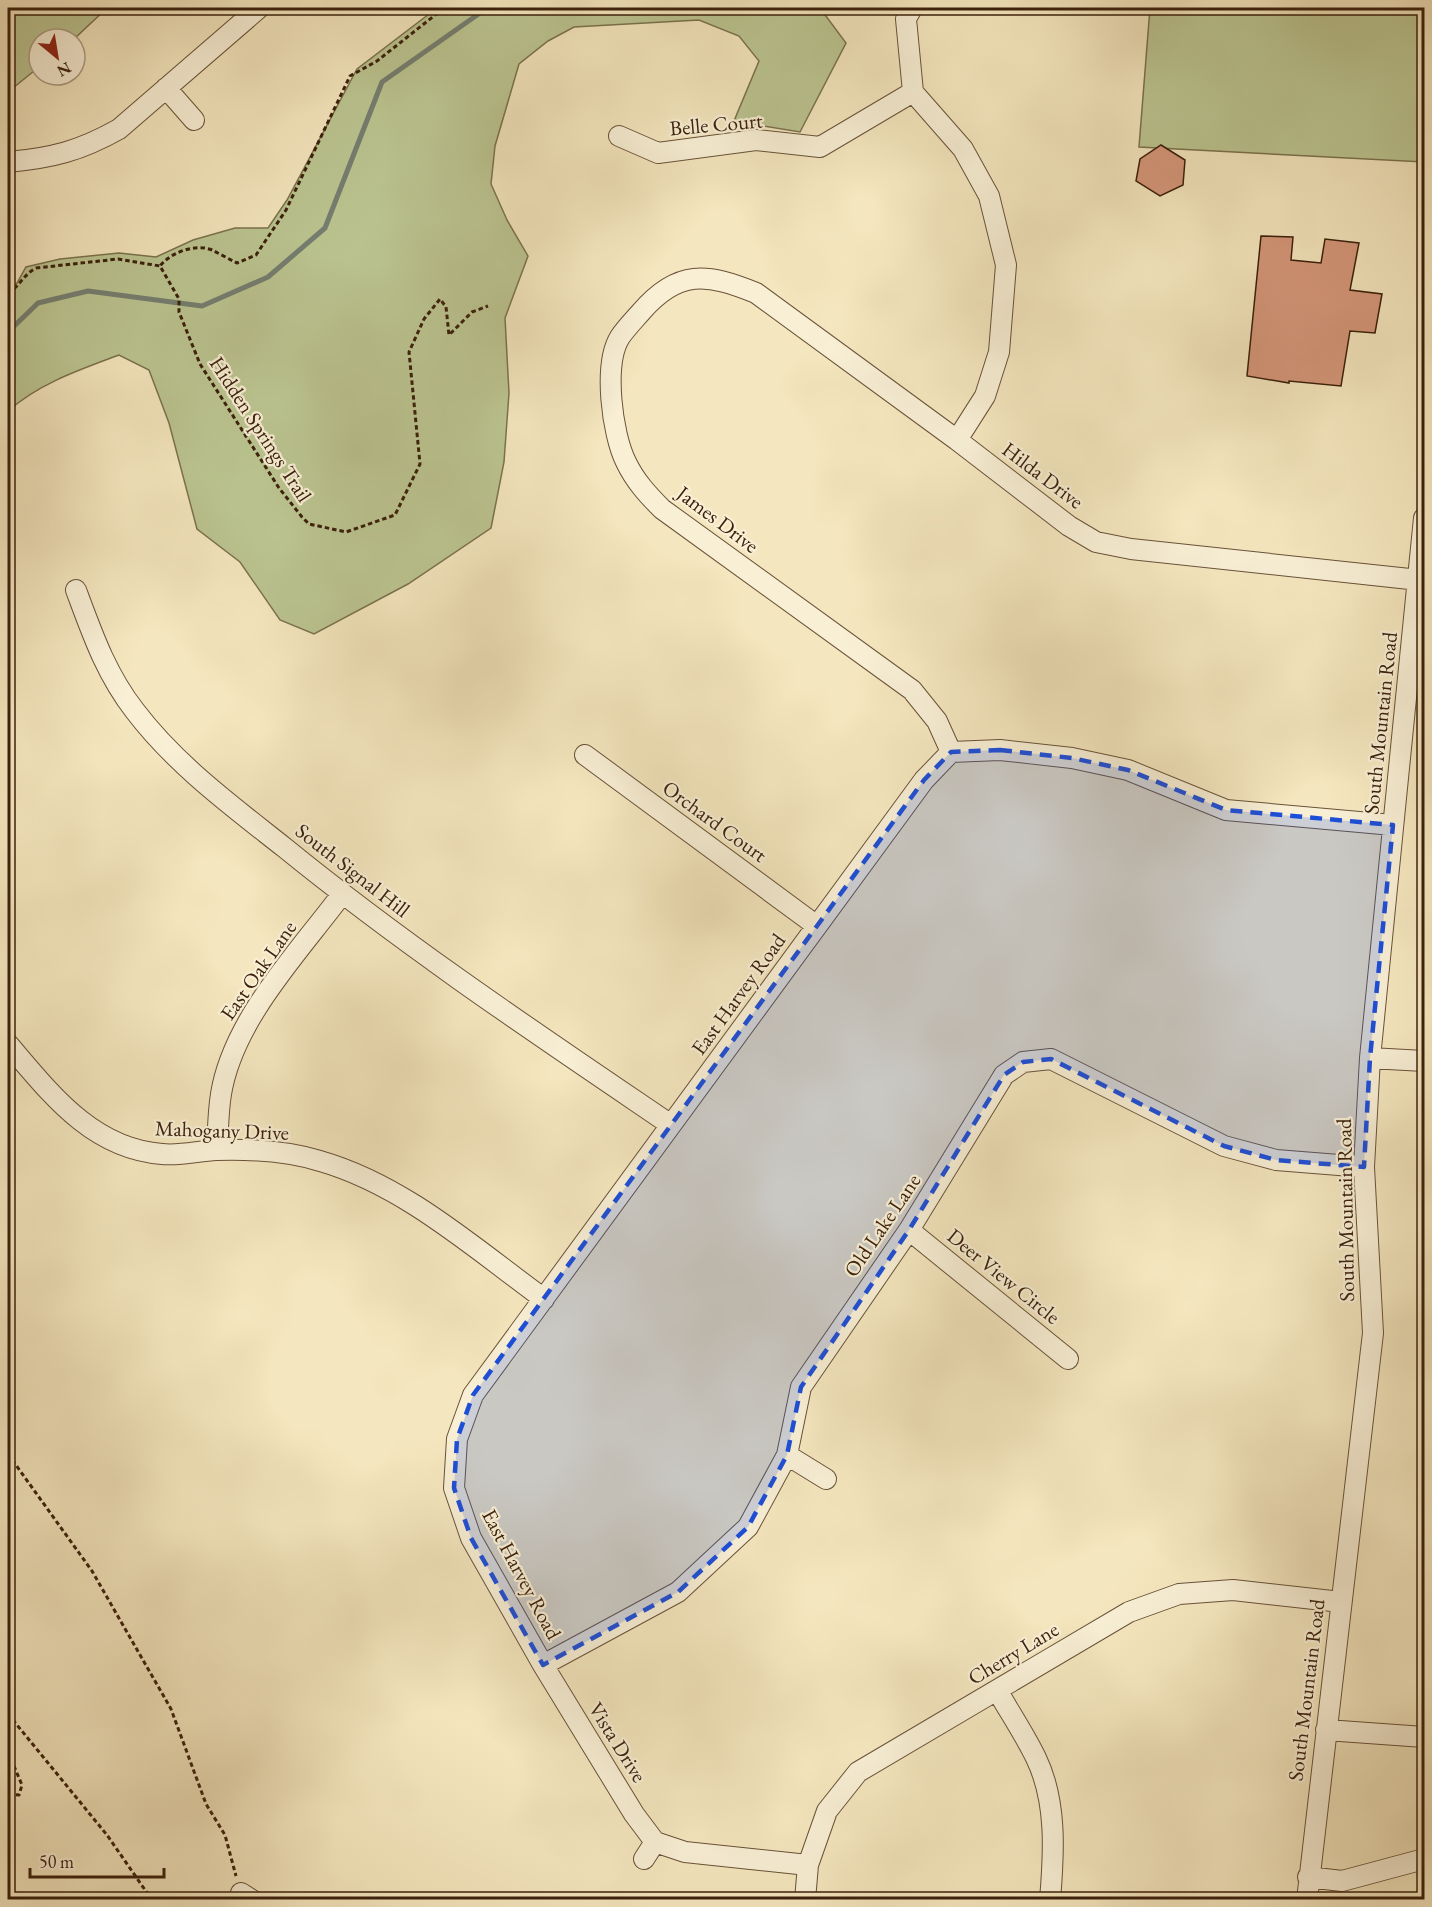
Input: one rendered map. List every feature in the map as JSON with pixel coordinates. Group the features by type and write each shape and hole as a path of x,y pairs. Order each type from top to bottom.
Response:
{"street":[{"path":"8,162 67,154 93,144 119,129 259,8"},
{"path":"912,8 906,19 913,92 963,148 989,196 1006,265 999,352 985,396 957,440"},
{"path":"166,88 194,120"},
{"name":"Belle Court","path":"619,136 658,153 756,140 820,147 913,92"},
{"name":"Hilda Drive","path":"690,278 724,280 756,293 957,440 1069,526 1096,542 1131,549 1419,580"},
{"name":"James Drive","path":"690,278 655,296 619,338 611,372 615,431 625,461 639,485 662,509 912,690 937,721 951,752"},
{"name":"South Mountain Road","path":"1307,1899 1373,1334 1364,1167 1370,1058 1425,518"},
{"name":"South Signal Hill","path":"76,590 102,661 135,711 167,747 207,786 342,894 505,1012 671,1125"},
{"path":"951,752 999,750 1072,758 1128,770 1226,810 1393,825"},
{"name":"East Harvey Road","path":"543,1665 471,1538 454,1488 457,1439 473,1395 924,780 951,752"},
{"name":"Orchard Court","path":"585,755 817,926"},
{"name":"East Oak Lane","path":"217,1150 221,1094 235,1048 254,1012 342,894"},
{"name":"Mahogany Drive","path":"8,1044 59,1104 91,1131 129,1149 163,1155 217,1150 278,1153 320,1160 367,1179 410,1202 544,1299"},
{"path":"1370,1058 1425,1061"},
{"name":"Old Lake Lane","path":"543,1665 678,1592 748,1527 787,1455 801,1387 909,1230 1004,1075 1023,1062 1051,1059 1224,1146 1275,1160 1364,1167"},
{"name":"Deer View Circle","path":"909,1230 1068,1359"},
{"path":"787,1455 826,1479"},
{"name":"Cherry Lane","path":"805,1899 808,1865 827,1811 858,1772 1128,1612 1179,1594 1233,1590 1341,1602"},
{"name":"Vista Drive","path":"543,1665 634,1814 655,1842"},
{"path":"997,1690 1037,1760 1048,1796 1053,1835 1050,1899"},
{"path":"1326,1730 1425,1737"},
{"path":"644,1859 655,1842 686,1852 808,1865"},
{"path":"1308,1877 1342,1881 1425,1858"}],"path":[{"path":"8,293 21,285 29,272 36,267 118,259 160,266 170,255 208,249 237,263 256,255 303,178 350,76 377,61 444,8"},
{"name":"Hidden Springs Trail","path":"160,266 179,298 179,312 200,364 279,489 309,524 346,532 395,515 420,464 410,352 424,319 440,298 446,307 449,335 472,312 488,306"},
{"path":"8,1454 92,1571 171,1709 206,1804 225,1835 247,1896"},
{"path":"8,1714 107,1836 152,1899"},
{"path":"8,1752 22,1785 19,1796 10,1794 8,1790"}],"highlighted area":[{"path":"1000,750 1072,758 1128,770 1226,810 1393,825 1370,1058 1364,1167 1276,1160 1224,1146 1051,1059 1023,1062 1004,1075 909,1230 801,1387 787,1455 748,1527 678,1592 543,1665 471,1538 454,1488 457,1439 473,1395 924,780 951,752"}],"green space":[{"path":"8,8 107,8 87,27 27,27 27,77 8,92"},
{"path":"437,8 820,8 846,43 800,132 734,121 759,61 739,36 699,20 574,27 548,41 519,64 495,146 491,184 507,220 528,256 505,318 509,393 504,462 491,528 408,584 314,634 280,620 240,562 197,529 169,423 149,370 119,355 47,385 8,411 8,290 17,283 26,267 60,259 119,253 156,257 193,240 235,228 268,228 287,200 357,69"},
{"path":"1150,8 1424,8 1424,162 1139,147"}],"building":[{"path":"1161,145 1185,160 1183,185 1160,196 1136,181 1140,159"},
{"path":"1261,236 1293,237 1291,260 1321,263 1325,239 1359,243 1350,290 1382,294 1375,333 1350,331 1341,386 1289,381 1289,383 1247,376"}],"waterway":[{"path":"8,332 38,303 88,291 202,306 268,277 325,228 382,82 487,8"}]}
